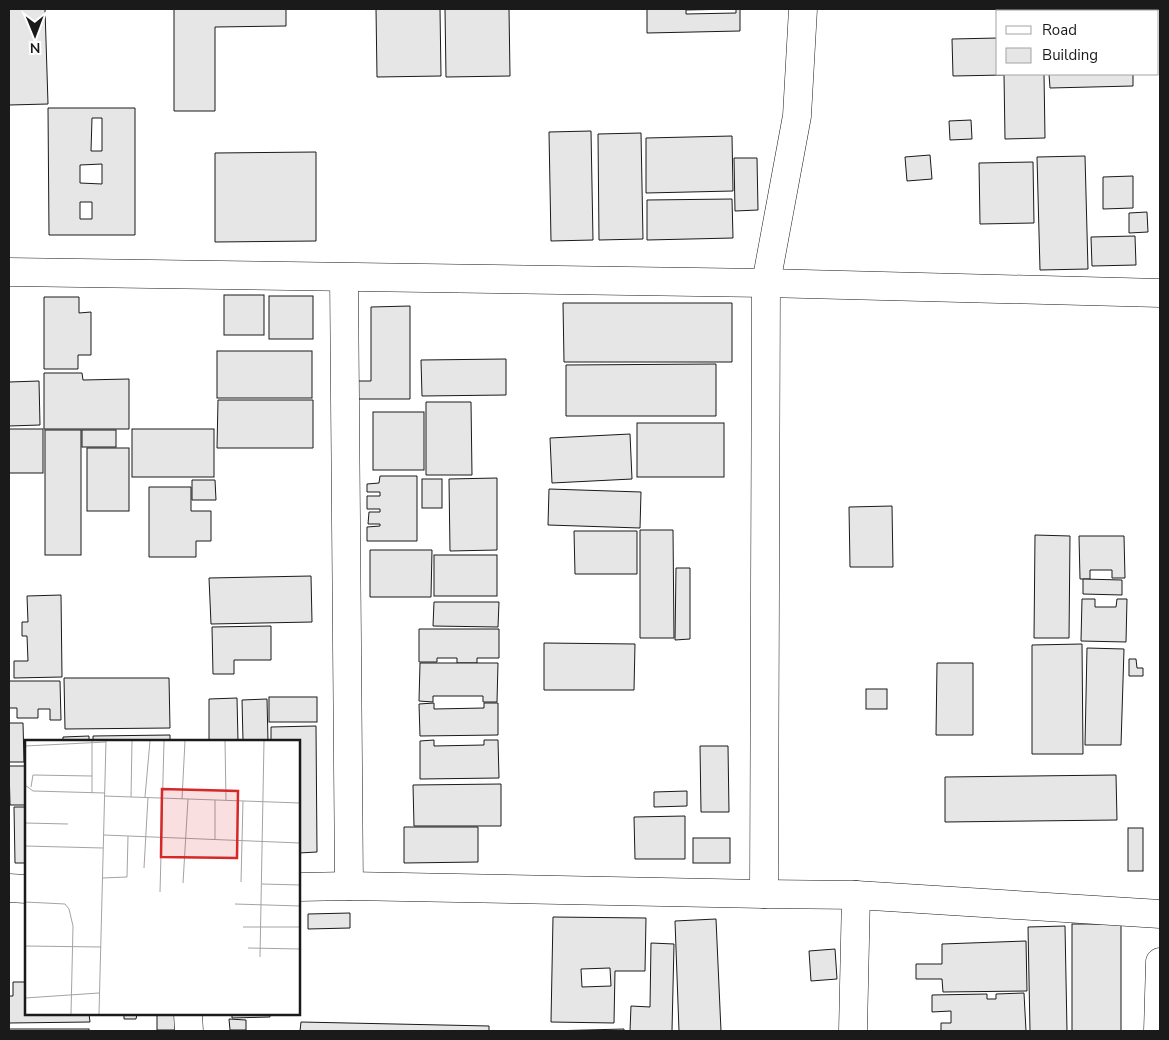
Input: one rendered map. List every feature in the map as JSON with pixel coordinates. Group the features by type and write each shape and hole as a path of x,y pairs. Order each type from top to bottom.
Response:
{"street":[{"path":"764,894 766,283 797,116 804,9"},
{"path":"9,272 766,283 1160,293"},
{"path":"344,278 349,886"},
{"path":"300,887 349,886 856,894 1160,914"},
{"path":"9,888 25,888"},
{"path":"852,1031 856,894"},
{"path":"1158,1031 1160,962"},
{"path":"188,1015 189,1031"}],"building":[{"path":"9,9 45,9 48,104 9,105"},
{"path":"174,9 286,9 286,26 215,27 215,111 174,111"},
{"path":"376,9 440,9 441,76 377,77"},
{"path":"445,9 509,9 510,76 446,77"},
{"path":"647,9 735,9 686,10 686,14 736,13 736,9 740,9 740,31 647,33"},
{"path":"1079,9 1126,9 1126,10"},
{"path":"996,38 996,75 1004,75 953,76 952,39"},
{"path":"1004,75 1044,75 1045,138 1005,139"},
{"path":"1049,75 1133,75 1133,86 1050,88"},
{"path":"48,108 135,108 135,235 49,235","holes":["92,118 102,118 102,151 91,151","102,164 102,184 80,183 80,165","80,202 92,202 92,219 80,219"]},
{"path":"971,120 972,139 950,140 949,121"},
{"path":"591,131 593,240 551,241 549,132"},
{"path":"641,133 643,239 599,240 598,134"},
{"path":"732,136 733,191 646,193 646,138"},
{"path":"316,152 316,241 215,242 215,153"},
{"path":"930,155 932,179 907,181 905,157"},
{"path":"1085,156 1088,269 1040,270 1037,157"},
{"path":"734,158 757,158 758,210 735,211"},
{"path":"1033,162 1034,223 980,224 979,163"},
{"path":"1133,176 1133,208 1103,209 1103,177"},
{"path":"732,199 733,238 647,240 647,200"},
{"path":"1147,212 1148,232 1129,233 1129,213"},
{"path":"1135,236 1136,265 1092,266 1091,237"},
{"path":"224,295 264,295 264,335 224,335"},
{"path":"269,296 313,296 313,339 269,339"},
{"path":"44,297 79,297 79,313 91,312 91,355 78,355 78,369 44,369"},
{"path":"563,303 732,303 732,362 564,362"},
{"path":"410,306 410,399 354,399 353,381 371,381 371,307"},
{"path":"217,351 312,351 312,398 217,398"},
{"path":"506,359 506,395 422,396 421,360"},
{"path":"716,364 716,416 566,416 566,365"},
{"path":"44,373 82,373 83,380 129,379 129,429 44,429"},
{"path":"39,381 40,425 9,426 9,382"},
{"path":"218,400 313,400 313,448 217,448"},
{"path":"426,402 471,402 472,475 426,475"},
{"path":"373,412 424,412 424,470 373,470"},
{"path":"637,423 724,423 724,477 637,477"},
{"path":"9,429 43,429 43,473 9,473"},
{"path":"132,429 214,429 214,477 132,477"},
{"path":"45,430 81,430 81,555 45,555"},
{"path":"82,430 116,430 116,447 82,447"},
{"path":"630,434 632,479 552,483 550,438"},
{"path":"87,448 129,448 129,511 87,511"},
{"path":"380,476 417,476 417,541 367,541 367,527 380,526 380,524 368,524 369,512 380,512 380,509 367,509 367,496 380,496 380,492 367,492 367,484 379,483"},
{"path":"497,478 497,550 450,551 449,479"},
{"path":"422,479 442,479 442,508 422,508"},
{"path":"192,480 215,480 216,500 192,500"},
{"path":"149,487 191,487 191,511 211,511 211,541 196,541 196,557 149,557"},
{"path":"549,489 641,492 640,528 548,525"},
{"path":"892,506 893,567 850,567 849,507"},
{"path":"640,530 673,530 674,638 640,638"},
{"path":"574,531 637,531 637,574 575,574"},
{"path":"1035,535 1070,536 1069,638 1034,638"},
{"path":"1079,536 1124,536 1125,578 1112,578 1112,570 1090,570 1090,579 1080,579"},
{"path":"370,550 432,550 431,597 370,597"},
{"path":"434,555 497,555 497,596 434,596"},
{"path":"676,568 690,568 690,639 675,640"},
{"path":"311,576 312,622 211,624 209,578"},
{"path":"1083,579 1122,580 1122,595 1083,594"},
{"path":"61,595 62,677 14,678 14,661 28,661 27,636 22,636 22,622 28,622 27,596"},
{"path":"1082,599 1095,599 1095,607 1116,607 1117,599 1127,599 1126,642 1081,641"},
{"path":"434,602 499,602 498,627 433,626"},
{"path":"271,626 271,660 234,660 234,674 213,674 212,627"},
{"path":"419,629 499,629 499,658 477,658 477,663 457,663 457,658 437,658 437,662 419,662"},
{"path":"544,643 635,644 634,690 544,690"},
{"path":"1082,644 1083,754 1032,754 1032,645"},
{"path":"1087,648 1124,649 1121,745 1085,745"},
{"path":"1129,659 1136,659 1137,668 1143,668 1143,676 1129,676"},
{"path":"420,663 498,663 497,702 483,702 483,696 433,696 433,702 419,701"},
{"path":"937,663 973,663 973,735 936,735"},
{"path":"64,678 169,678 170,728 65,729"},
{"path":"9,681 60,681 61,720 50,720 50,709 38,709 38,718 17,718 17,708 9,708"},
{"path":"866,689 887,689 887,709 866,709"},
{"path":"269,697 317,697 317,722 269,722"},
{"path":"237,698 238,740 209,740 209,699"},
{"path":"267,699 268,740 243,740 242,700"},
{"path":"434,703 434,709 484,708 484,703 498,703 498,735 420,736 419,704"},
{"path":"9,723 23,723 24,762 9,762"},
{"path":"316,726 317,852 300,853 300,740 271,740 271,727"},
{"path":"170,735 170,740 93,740 93,736"},
{"path":"89,736 89,740 63,740 63,737"},
{"path":"434,740 434,746 484,745 484,740 498,740 499,778 420,779 420,741"},
{"path":"700,746 728,746 729,812 701,812"},
{"path":"9,766 25,766 25,805 10,805"},
{"path":"1116,775 1117,820 945,822 945,777"},
{"path":"501,784 501,826 414,826 413,785"},
{"path":"687,791 687,806 654,807 654,792"},
{"path":"14,807 25,807 25,863 15,863"},
{"path":"685,816 685,859 635,859 634,817"},
{"path":"404,827 478,827 478,862 404,863"},
{"path":"1128,828 1143,828 1143,871 1128,871"},
{"path":"693,838 730,838 730,863 693,863"},
{"path":"350,913 350,928 308,929 308,914"},
{"path":"553,917 646,918 645,971 615,971 614,1023 551,1022","holes":["610,968 611,986 582,987 581,969"]},
{"path":"716,919 721,1031 679,1031 675,921"},
{"path":"1072,924 1121,924 1121,1031 1072,1031"},
{"path":"1065,926 1067,1031 1030,1031 1028,927"},
{"path":"1026,941 1027,991 943,992 942,979 916,979 916,964 942,964 942,944"},
{"path":"651,943 674,944 672,1031 630,1031 631,1006 650,1007"},
{"path":"835,949 837,979 811,981 809,951"},
{"path":"13,982 25,982 25,1015 89,1015 90,1022 9,1023 9,996 13,996"},
{"path":"1024,993 1026,1031 941,1031 941,1023 951,1023 951,1011 932,1012 932,995 987,994 987,999 996,999 996,994"},
{"path":"124,1015 137,1015 136,1019 124,1019"},
{"path":"157,1015 175,1015 175,1030 157,1030"},
{"path":"232,1015 270,1015 270,1017 232,1018"},
{"path":"229,1019 246,1020 246,1030 230,1030"},
{"path":"301,1022 489,1026 489,1031 300,1031"},
{"path":"9,1029 89,1029 89,1031 9,1031"},
{"path":"624,1029 624,1031 548,1031"}]}
